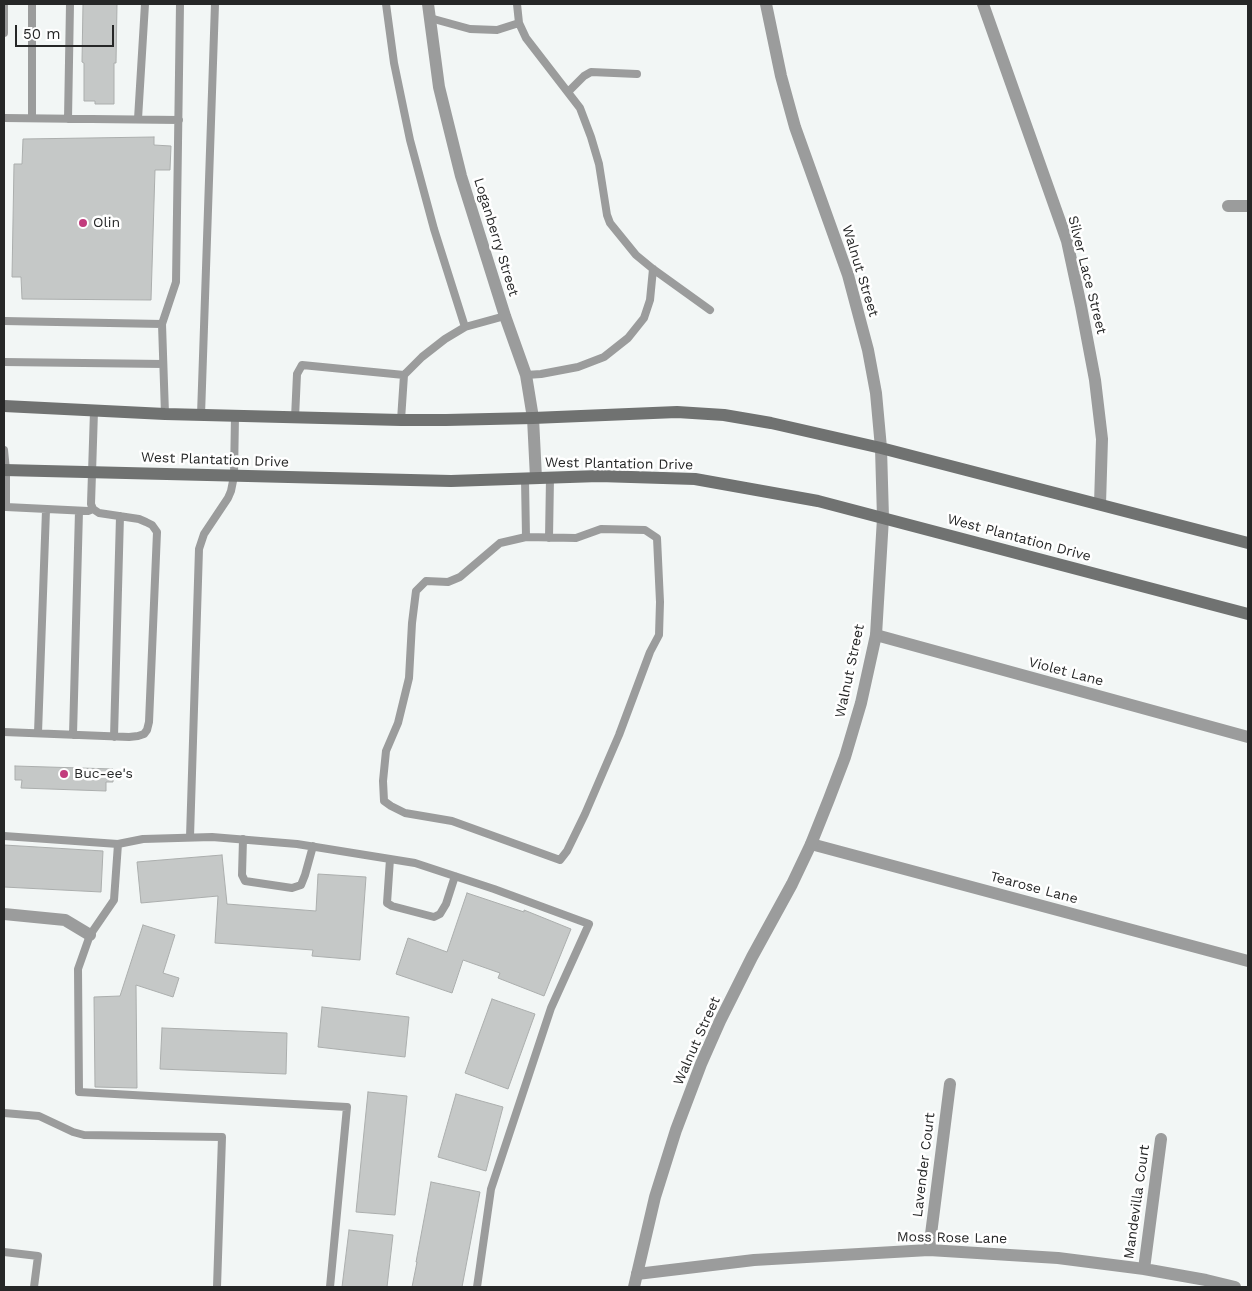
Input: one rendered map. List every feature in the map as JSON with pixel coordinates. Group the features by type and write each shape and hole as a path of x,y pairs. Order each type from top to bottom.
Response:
{"main road":[{"path":"4,406 165,414 401,420 533,418 677,412 724,415 771,423 881,448 1248,543"},
{"name":"West Plantation Drive","path":"5,470 451,481 599,476 695,480 818,501 1248,614"}],"street":[{"name":"Loganberry Street","path":"428,4 439,87 461,176 505,316 526,374 533,418 530,479"},
{"name":"Walnut Street","path":"634,1287 655,1197 676,1130 720,1020 811,844 845,756 861,703 876,635 882,518 881,448 876,393 868,350 848,275 795,126 783,85 766,4"},
{"name":"Silver Lace Street","path":"983,4 1067,240 1095,380 1102,439 1100,504"},
{"path":"1228,206 1248,206"},
{"name":"Violet Lane","path":"876,635 1248,737"},
{"name":"Tearose Lane","path":"811,844 1248,961"},
{"path":"4,914 65,920 90,935"},
{"name":"Lavender Court","path":"929,1250 950,1084"},
{"name":"Mandevilla Court","path":"1144,1269 1161,1140"},
{"name":"Moss Rose Lane","path":"637,1274 754,1260 929,1250 1058,1258 1144,1269 1235,1287"}],"lane":[{"path":"4,4 4,33"},
{"path":"32,4 32,118"},
{"path":"68,118 70,4"},
{"path":"138,119 145,4"},
{"path":"165,414 162,324 176,282 180,4"},
{"path":"201,415 215,4"},
{"path":"386,4 394,63 410,140 434,229 465,327"},
{"path":"517,4 520,23 526,38 580,108 592,137 599,164 606,215 610,223 636,254 653,269 710,310"},
{"path":"430,18 470,29 497,30 520,23"},
{"path":"568,92 584,76 591,72 636,74"},
{"path":"4,118 179,120"},
{"path":"526,374 541,374 578,367 604,357 628,338 644,318 650,300 653,269"},
{"path":"401,420 404,375 422,357 445,339 465,327 505,316"},
{"path":"4,321 162,324"},
{"path":"4,362 163,364"},
{"path":"296,418 297,374 302,365 404,375"},
{"path":"4,732 114,737 138,736 144,734 147,730 149,722 157,532 152,525 139,519 99,513 93,509 94,411"},
{"path":"190,838 199,549 204,534 231,491 234,476 235,416"},
{"path":"4,450 5,507 79,511 93,509"},
{"path":"549,538 550,478"},
{"path":"526,538 530,479"},
{"path":"38,733 46,510"},
{"path":"73,735 79,511"},
{"path":"114,737 120,516"},
{"path":"601,529 645,530 657,538 660,602 659,635 650,652 619,734 585,814 567,851 560,860 452,821 405,813 384,801 383,781 386,750 398,723 409,678 416,591 426,581 448,582 460,577 500,543 526,538 576,538 601,529"},
{"path":"4,836 118,844 143,839 212,837 313,846 415,863 494,889 589,924 551,1008 491,1190 477,1287"},
{"path":"243,839 242,875 245,881 292,888 300,885 305,875 313,846"},
{"path":"118,844 114,900 90,935 78,969 79,1092 347,1107 330,1287"},
{"path":"390,859 387,903 434,917 440,914 446,904 455,876"},
{"path":"4,1113 39,1116 73,1132 84,1134 222,1138 217,1287"},
{"path":"4,1252 38,1256 34,1287"}],"building":[{"path":"83,4 117,4 114,104 95,104 95,101 84,101 84,63 82,62"},
{"name":"Olin","path":"154,137 154,145 171,146 170,170 155,170 151,300 22,299 21,277 12,277 14,164 22,164 23,139"},
{"name":"Buc-ee's","path":"15,766 113,769 113,782 106,782 106,791 21,788 22,780 15,780"},
{"path":"4,845 103,851 101,892 4,887"},
{"path":"222,855 227,904 316,911 318,874 366,877 360,960 312,956 313,950 215,943 218,896 141,903 137,862"},
{"path":"467,893 524,912 524,910 571,929 544,996 498,978 500,973 463,960 452,993 396,974 408,938 447,952"},
{"path":"143,925 175,935 163,973 179,978 173,997 136,985 137,1088 95,1087 94,997 120,996"},
{"path":"492,999 535,1014 508,1089 465,1073"},
{"path":"322,1007 409,1017 405,1057 318,1047"},
{"path":"162,1028 287,1033 286,1074 160,1069"},
{"path":"368,1092 407,1096 395,1215 356,1212"},
{"path":"456,1094 503,1107 486,1171 438,1157"},
{"path":"431,1182 480,1192 462,1287 412,1287"},
{"path":"349,1230 393,1235 387,1287 342,1287"}],"place":[{"name":"Olin","path":"83,223"},
{"name":"Buc-ee's","path":"64,774"}]}
